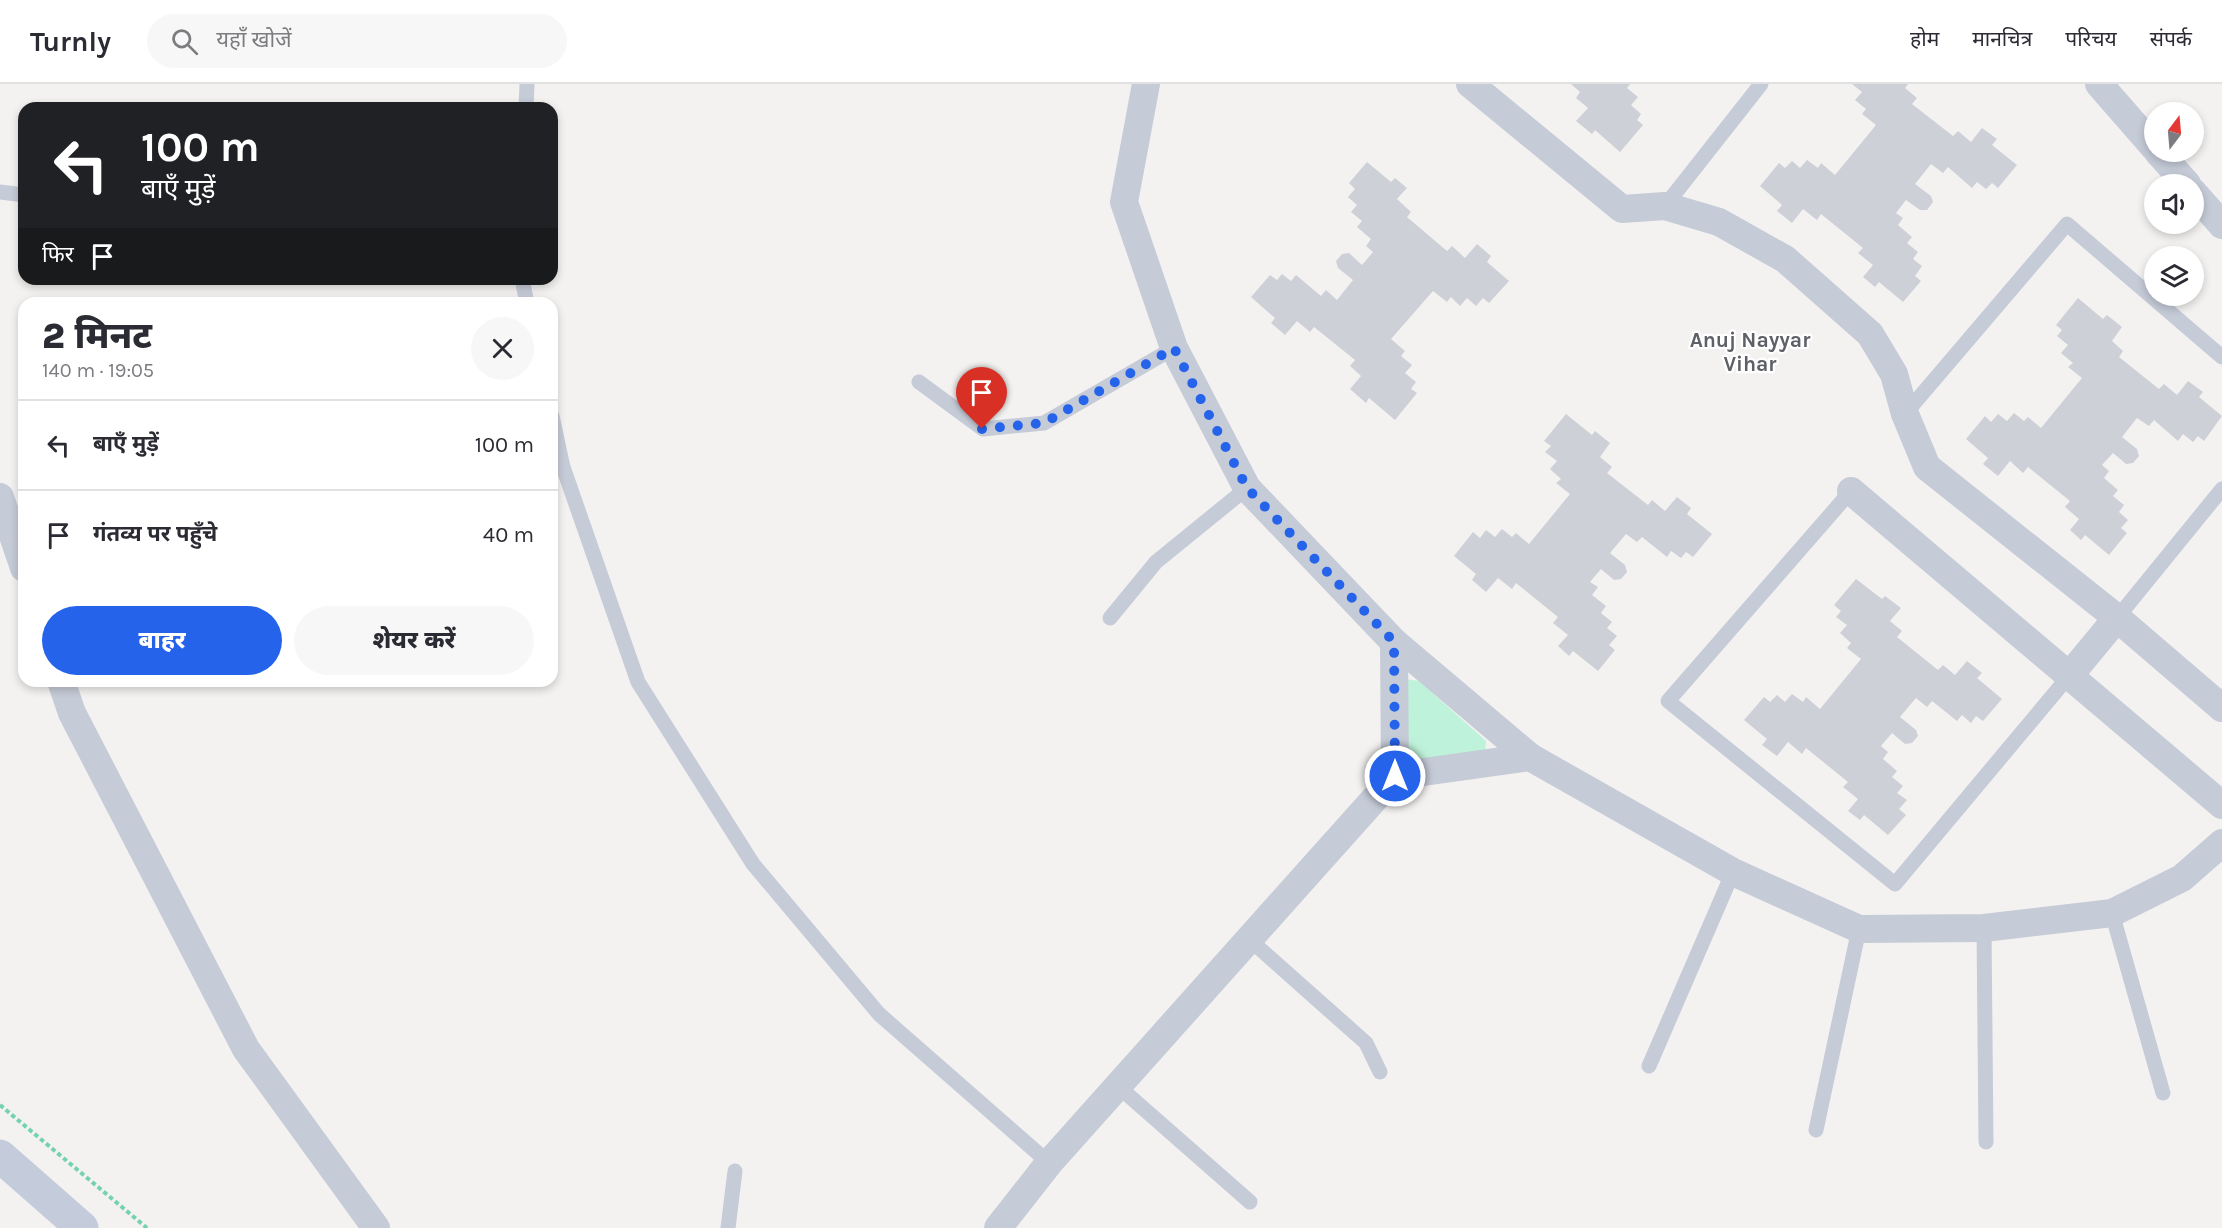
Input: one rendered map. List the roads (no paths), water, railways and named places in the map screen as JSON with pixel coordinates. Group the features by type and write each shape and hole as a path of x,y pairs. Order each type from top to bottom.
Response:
{"street":[{"path":"1146,84 1124,202 1174,348 1247,488 1394,642 1530,757 1733,872 1859,929 1984,928 2112,912 2182,879 2222,843"},
{"path":"1470,84 1622,209 1665,206 1719,222 1785,259 1870,334 1894,374 1905,414 1927,467 2117,618 2222,708"},
{"path":"2098,84 2144,136"},
{"path":"2167,162 2178,174"},
{"path":"2204,205 2222,225"},
{"path":"1851,491 2222,805"},
{"path":"0,496 18,550"},
{"path":"2069,676 2117,618"},
{"path":"1394,642 1395,776"},
{"path":"63,687 72,713 246,1049 376,1228"},
{"path":"1005,1226 1049,1163 1395,776 1530,757"},
{"path":"0,1156 82,1228"}],"lane":[{"path":"526,102 527,84"},
{"path":"1665,206 1761,84"},
{"path":"0,192 18,194"},
{"path":"1905,414 2067,224 2222,357"},
{"path":"919,382 982,429 1044,423 1174,348"},
{"path":"558,444 563,467 638,682 753,864 879,1014 1049,1163"},
{"path":"1110,618 1156,562 1247,488"},
{"path":"2117,618 2222,489"},
{"path":"1851,491 1668,701 1895,884 2069,676"},
{"path":"1649,1066 1733,872"},
{"path":"2112,912 2163,1093"},
{"path":"1984,928 1986,1142"},
{"path":"1816,1130 1859,929"},
{"path":"1249,939 1366,1042 1380,1072"},
{"path":"1119,1087 1250,1202"},
{"path":"728,1228 735,1172"}],"district":[{"name":"Anuj Nayyar Vihar","path":"1750,352"}]}
